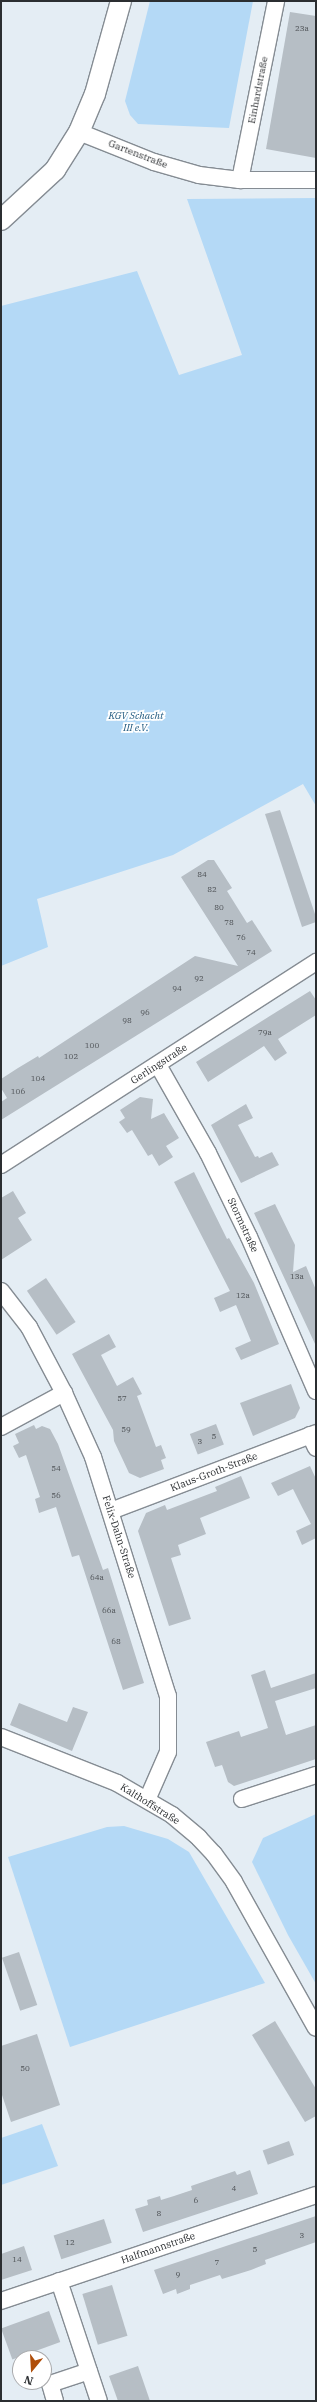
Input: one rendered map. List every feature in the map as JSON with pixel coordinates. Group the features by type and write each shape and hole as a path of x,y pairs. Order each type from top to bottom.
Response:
{"street":[{"path":"1,220 55,170 79,132 95,94 121,1"},
{"name":"Einhardstraße","path":"240,180 276,1"},
{"name":"Gartenstraße","path":"79,132 176,169 199,175 240,180 316,180"},
{"name":"Gerlingstraße","path":"1,1165 316,962"},
{"name":"Stormstraße","path":"158,1065 208,1153 249,1237 316,1391"},
{"name":"Felix-Dahn-Straße","path":"1,1291 29,1327 64,1393 93,1457 168,1696 168,1752 147,1800"},
{"path":"1,1427 64,1393"},
{"name":"Klaus-Groth-Straße","path":"111,1511 314,1439"},
{"name":"Kalthoffstraße","path":"1,1738 117,1782 172,1816 214,1854 234,1882 316,2028"},
{"path":"242,1799 316,1775"},
{"name":"Halfmannstraße","path":"1,2301 316,2195"},
{"path":"59,2281 99,2401"},
{"path":"56,2401 50,2384 89,2371"}],"green space":[{"path":"150,1 253,1 229,128 138,124 130,115 125,101"},
{"name":"KGV Schacht III e.V.","path":"316,198 316,806 303,784 173,855 37,899 48,947 1,966 1,306 137,271 179,375 242,355 187,199"},
{"path":"316,1814 316,1984 288,1935 252,1862 263,1838"},
{"path":"124,1826 168,1839 189,1852 265,1983 70,2047 8,1857 107,1827"},
{"path":"42,2124 58,2166 1,2185 1,2138"}],"building":[{"path":"290,12 316,16 316,158 266,149"},
{"path":"280,810 316,917 316,922 302,927 265,814"},
{"path":"208,860 214,860 232,888 227,891 247,923 252,920 272,951 1,1120 1,1102 7,1098 1,1088 1,1079 38,1056 39,1058 195,956 238,966 181,877"},
{"path":"310,991 316,1000 316,1015 278,1039 287,1053 275,1061 264,1046 208,1082 196,1062"},
{"path":"140,1097 153,1099 151,1119 164,1113 179,1138 166,1146 173,1157 159,1166 152,1154 148,1156 132,1130 127,1133 119,1122 125,1118 120,1110"},
{"path":"246,1104 253,1118 238,1125 255,1157 258,1156 259,1158 272,1152 279,1165 241,1183 211,1125"},
{"path":"194,1172 227,1239 229,1238 254,1283 279,1344 241,1360 235,1348 251,1341 236,1305 220,1312 214,1298 230,1291 174,1182"},
{"path":"13,1191 26,1213 18,1218 32,1240 1,1260 1,1198"},
{"path":"275,1204 295,1245 293,1272 306,1266 316,1290 316,1346 254,1213"},
{"path":"46,1278 76,1322 57,1335 27,1291"},
{"path":"109,1334 116,1347 101,1355 117,1386 133,1377 142,1394 137,1396 156,1447 161,1445 166,1458 161,1460 164,1469 140,1478 129,1473 114,1441 113,1430 72,1354"},
{"path":"291,1384 300,1408 295,1418 253,1436 240,1403"},
{"path":"216,1424 224,1445 198,1455 190,1434"},
{"path":"34,1425 36,1429 42,1426 50,1429 58,1444 103,1570 108,1568 144,1683 123,1690 79,1555 72,1557 56,1507 39,1513 35,1499 40,1497 26,1455 19,1458 13,1446 19,1443 15,1434"},
{"path":"310,1466 316,1479 316,1538 302,1545 296,1531 311,1524 293,1489 278,1496 271,1483"},
{"path":"241,1476 250,1498 200,1518 206,1534 178,1545 181,1555 171,1558 191,1619 169,1626 138,1531 146,1513 165,1505 167,1510 217,1491 215,1487"},
{"path":"265,1670 271,1688 316,1673 316,1688 275,1701 286,1735 316,1725 316,1759 234,1786 228,1782 222,1765 215,1767 206,1742 239,1731 241,1737 268,1728 251,1675"},
{"path":"19,1703 67,1722 73,1707 88,1712 72,1751 10,1725"},
{"path":"19,1952 37,2005 20,2011 2,1958"},
{"path":"275,2021 316,2089 316,2116 305,2122 252,2035"},
{"path":"37,2034 60,2105 11,2122 1,2092 1,2046"},
{"path":"289,2141 294,2155 268,2165 263,2151"},
{"path":"250,2170 258,2194 143,2232 135,2209 148,2205 147,2200 160,2196 161,2200 192,2190 191,2186 235,2171 237,2175"},
{"path":"316,2216 316,2242 265,2260 266,2264 251,2270 222,2279 220,2275 190,2285 190,2289 177,2294 176,2289 163,2294 154,2270"},
{"path":"104,2219 112,2243 61,2259 54,2235"},
{"path":"24,2246 32,2270 1,2280 1,2254"},
{"path":"112,2285 127,2336 98,2345 82,2294"},
{"path":"49,2311 60,2342 38,2350 12,2350 12,2358 1,2328"},
{"path":"138,2366 150,2401 118,2401 109,2376"}]}
